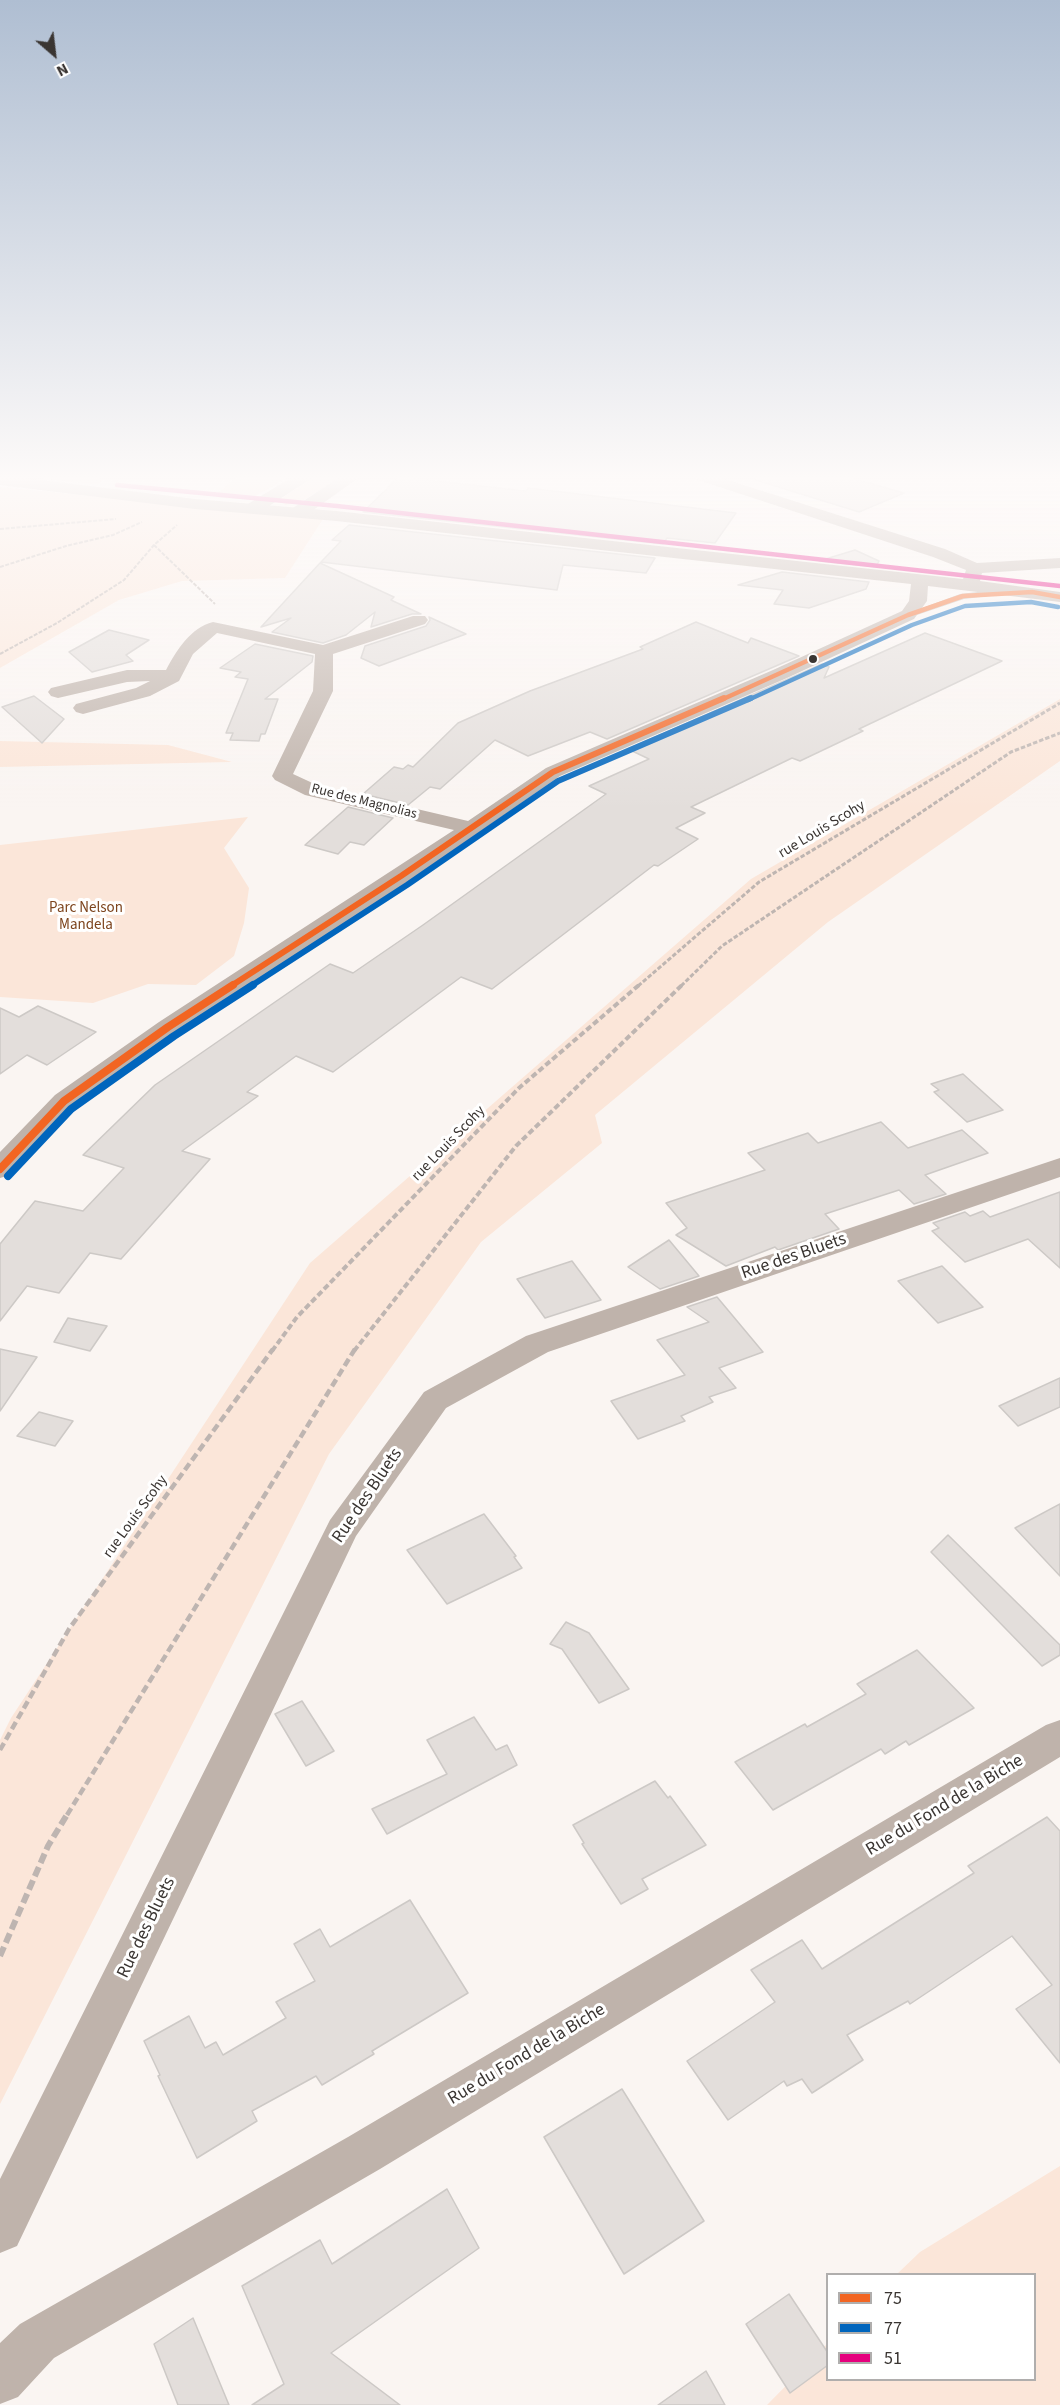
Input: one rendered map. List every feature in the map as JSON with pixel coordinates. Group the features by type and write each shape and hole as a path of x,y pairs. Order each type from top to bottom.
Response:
{"street":[{"path":"0,1169 20,1145 74,1095 168,1027 472,828 553,772 769,679 908,615 918,600 919,586"},
{"path":"981,586 1060,597"},
{"path":"82,708 143,692 172,677 185,651 213,627 324,651 419,620"},
{"name":"Rue des Magnolias","path":"324,651 323,691 282,776 312,791 472,828"},
{"path":"58,692 127,676 157,674 172,677"},
{"name":"Rue des Bluets","path":"0,2229 342,1529 435,1400 537,1344 1060,1167"},
{"name":"Rue du Fond de la Biche","path":"0,2379 37,2341 364,2153 1060,1737"}],"lane":[{"path":"908,615 973,594 1032,592"}],"path":[{"path":"0,654 57,623 114,586"},
{"path":"197,586 221,610 213,627"},
{"name":"rue Louis Scohy","path":"0,1750 69,1629 297,1317 519,1088 759,882 1060,703"},
{"path":"0,1956 48,1846 347,1360 516,1146 722,946 1011,752 1060,733"}],"green space":[{"path":"0,586 165,586 119,600 0,668"},
{"path":"1060,699 1060,761 828,922 595,1115 602,1143 481,1242 329,1454 0,2104 0,1740 11,1718 310,1263 751,879"},
{"path":"0,741 168,745 232,762 0,767"},
{"name":"Parc Nelson Mandela","path":"248,817 224,848 249,888 244,923 234,956 196,985 148,984 93,1003 0,997 0,845"},
{"path":"1060,2166 1060,2405 767,2405 826,2345 826,2381 1036,2381 1036,2273 898,2273 920,2252"}],"building":[{"path":"299,586 371,586 394,597 391,600 421,614 412,614 371,627 375,612 346,635 323,643 272,632 291,618 261,627"},
{"path":"525,586 558,586 557,590"},
{"path":"749,586 867,586 866,589 809,608 774,604 783,590"},
{"path":"429,617 466,634 379,666 361,658 365,646 426,626 430,620"},
{"path":"696,622 748,643 751,638 799,656 607,739 590,732 528,756 495,740 440,789 430,787 408,805 363,794 394,767 403,769 408,765 413,767 458,723 530,691 643,649 640,647"},
{"path":"109,630 149,640 126,655 133,661 92,672 69,652"},
{"path":"925,633 1002,661 859,729 863,731 800,761 792,758 691,807 705,813 676,828 698,839 658,866 654,865 492,989 461,977 333,1072 296,1056 247,1092 258,1096 182,1151 210,1159 121,1259 90,1253 59,1293 27,1286 0,1321 0,1244 35,1201 83,1211 124,1168 83,1155 155,1085 330,964 353,973 423,925 606,794 589,786 649,759 628,749 822,664 829,667 824,678"},
{"path":"255,644 313,656 312,662 265,699 278,699 265,734 261,734 259,741 230,740 233,733 226,733 248,679 235,677 241,672 220,668"},
{"path":"34,696 64,719 42,743 2,707"},
{"path":"348,807 393,818 364,845 350,842 338,854 305,845"},
{"path":"38,1006 96,1032 47,1065 27,1055 0,1074 0,1008 19,1017"},
{"path":"963,1074 1003,1110 967,1122 934,1092 939,1090 931,1084"},
{"path":"881,1122 908,1148 962,1130 988,1153 925,1175 946,1194 914,1204 899,1190 825,1214 839,1229 778,1250 775,1247 726,1266 676,1235 687,1228 666,1203 765,1170 748,1153 808,1133 818,1143"},
{"path":"1060,1192 1060,1268 1028,1239 965,1262 932,1231 939,1228 933,1223 965,1212 970,1216 983,1211 990,1217"},
{"path":"669,1240 699,1276 660,1289 628,1267"},
{"path":"572,1261 601,1300 545,1318 517,1279"},
{"path":"942,1266 983,1307 938,1323 898,1281"},
{"path":"717,1297 763,1352 719,1368 736,1388 709,1397 713,1402 681,1416 685,1421 638,1439 611,1401 685,1375 657,1340 709,1322 687,1307"},
{"path":"68,1318 107,1326 90,1351 54,1342"},
{"path":"0,1349 37,1357 0,1411"},
{"path":"1060,1378 1060,1407 1018,1426 999,1406"},
{"path":"39,1412 73,1421 55,1446 17,1436"},
{"path":"1060,1504 1060,1576 1015,1528"},
{"path":"484,1514 516,1556 514,1557 522,1568 447,1604 407,1550"},
{"path":"948,1535 1060,1645 1060,1655 1042,1666 931,1552"},
{"path":"566,1622 589,1633 629,1689 599,1703 562,1649 550,1644"},
{"path":"917,1650 974,1708 909,1745 906,1741 885,1754 881,1749 773,1810 735,1762 805,1724 807,1727 866,1694 857,1684"},
{"path":"302,1701 334,1751 306,1766 275,1714"},
{"path":"474,1717 496,1750 507,1745 517,1765 387,1834 372,1809 447,1774 427,1740"},
{"path":"655,1781 668,1798 670,1796 706,1845 642,1879 648,1889 621,1904 582,1844 584,1843 573,1825"},
{"path":"1047,1817 1060,1831 1060,2063 1016,2009 1052,1985 1012,1936 910,2004 908,2001 847,2035 863,2060 812,2093 802,2079 787,2086 784,2081 728,2120 687,2061 775,2002 751,1970 802,1940 822,1969 974,1873 968,1866"},
{"path":"410,1900 468,1993 372,2051 374,2054 322,2085 316,2076 252,2111 257,2121 197,2158 144,2041 189,2016 205,2048 216,2042 223,2055 286,2018 276,2002 315,1981 294,1944 320,1929 330,1947"},
{"path":"622,2089 704,2221 624,2274 544,2137"},
{"path":"447,2189 479,2248 331,2353 400,2405 252,2405 284,2384 242,2286 320,2240 332,2264"},
{"path":"789,2294 826,2350 826,2366 790,2393 746,2324"},
{"path":"193,2318 229,2405 178,2405 154,2344"},
{"path":"706,2371 725,2405 658,2405"}],"transit line":[{"name":"75","path":"0,1169 64,1101 168,1027 401,876 553,772 780,674 908,615 963,596 1032,592 1060,597"},
{"name":"77","path":"8,1176 71,1109 174,1036 407,885 558,781 784,684 912,625 965,606 1031,602 1058,607"}]}
